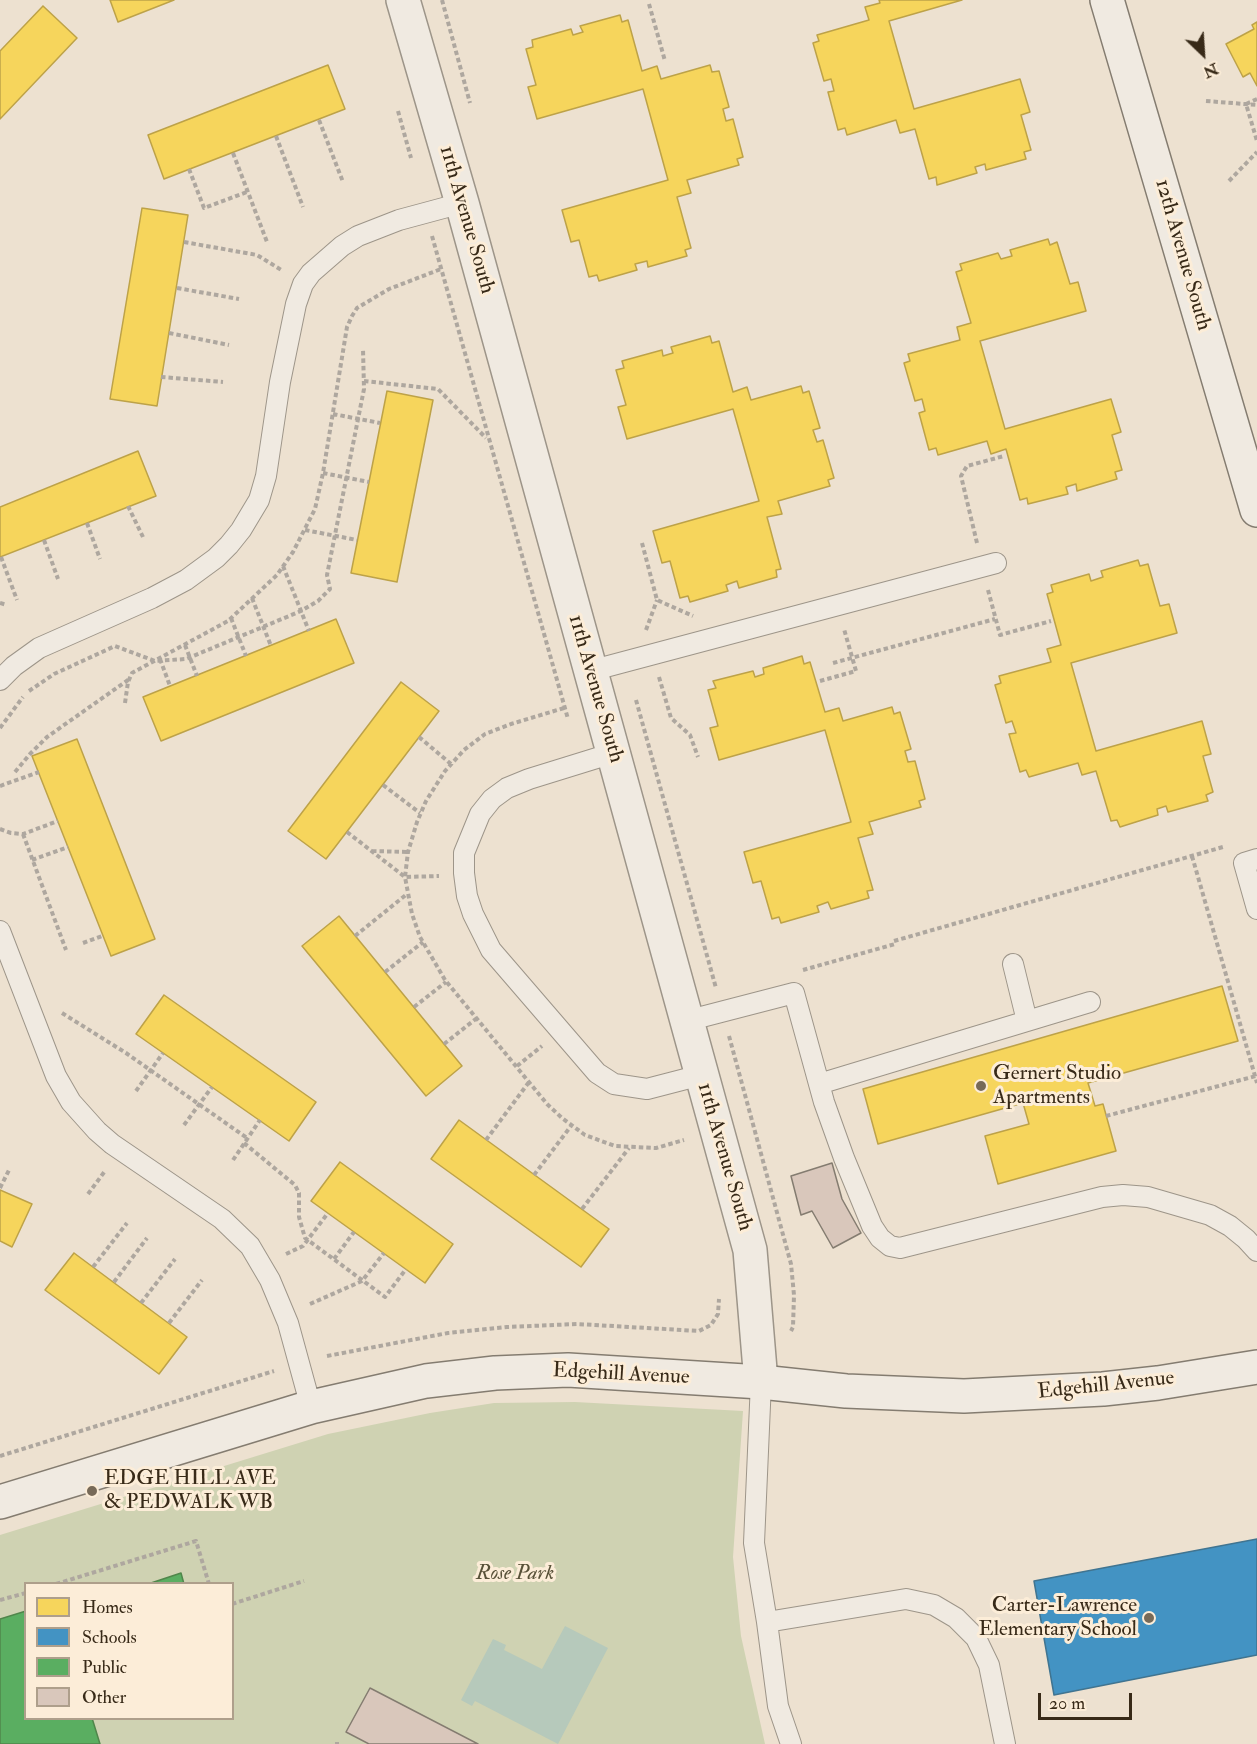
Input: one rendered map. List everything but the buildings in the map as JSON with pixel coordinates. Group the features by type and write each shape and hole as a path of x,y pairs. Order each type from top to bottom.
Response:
{"street":[{"name":"11th Avenue South","path":"403,0 462,203 750,1250 761,1382"},
{"name":"12th Avenue South","path":"1107,0 1257,510"},
{"name":"Edgehill Avenue","path":"0,1502 311,1407 426,1381 495,1373 568,1370 761,1382 857,1392 964,1396 1103,1389 1158,1383 1257,1367"}],"lane":[{"path":"0,680 20,661 39,648 152,598 186,579 216,558 241,530 260,500 267,476 296,304 303,284 320,263 358,236 399,220 462,203"},
{"path":"590,671 996,563"},
{"path":"613,753 529,779 507,788 492,799 480,814 464,853 464,876 473,914 491,950 597,1073 614,1084 647,1089 701,1075"},
{"path":"1257,860 1244,863 1257,909"},
{"path":"0,931 56,1076 71,1102 112,1144 222,1219 250,1246 270,1280 288,1323 311,1407"},
{"path":"1013,964 1027,1021"},
{"path":"686,1021 794,993 824,1102 859,1196 880,1238 890,1246 900,1248 1102,1197 1123,1195 1149,1197 1210,1215 1230,1227 1257,1251"},
{"path":"819,1084 1090,1002"},
{"path":"761,1382 754,1543 778,1706 791,1744"},
{"path":"767,1622 906,1599 934,1605 956,1618 976,1638 989,1665 1005,1744"}],"path":[{"path":"649,4 665,61"},
{"path":"1246,104 1257,99"},
{"path":"1206,101 1257,105"},
{"path":"1246,104 1257,141"},
{"path":"319,120 344,182"},
{"path":"276,136 303,207"},
{"path":"1229,181 1257,152"},
{"path":"233,153 267,242"},
{"path":"189,170 204,208 247,192"},
{"path":"431,235 568,720"},
{"path":"184,242 257,255 303,284"},
{"path":"177,288 238,299"},
{"path":"169,333 229,345"},
{"path":"0,728 17,704 38,683 115,646 154,661 190,657 301,611 318,601 330,589 327,575 364,389 363,349"},
{"path":"161,378 223,382"},
{"path":"364,381 438,389 488,440"},
{"path":"333,414 380,423"},
{"path":"978,550 961,476 967,466 1004,456"},
{"path":"323,473 369,482"},
{"path":"129,506 142,537"},
{"path":"87,523 100,559"},
{"path":"305,530 357,540"},
{"path":"44,540 58,579"},
{"path":"642,543 657,600 699,618"},
{"path":"1,557 17,600"},
{"path":"283,566 309,631"},
{"path":"987,586 1000,635 1051,621"},
{"path":"252,598 271,646"},
{"path":"0,603 7,605"},
{"path":"820,681 856,671 837,605"},
{"path":"231,618 246,656"},
{"path":"833,663 995,619"},
{"path":"185,645 197,676"},
{"path":"160,659 170,686"},
{"path":"15,772 47,737 129,680"},
{"path":"419,737 451,764"},
{"path":"0,786 39,772"},
{"path":"383,785 420,813"},
{"path":"0,829 23,834 58,822"},
{"path":"347,832 405,877 464,876"},
{"path":"23,834 66,950"},
{"path":"32,860 68,847"},
{"path":"894,941 1225,847"},
{"path":"372,851 408,852"},
{"path":"1192,856 1257,1083"},
{"path":"355,936 407,894"},
{"path":"83,943 102,936"},
{"path":"385,972 423,942"},
{"path":"414,1008 447,982"},
{"path":"62,1013 151,1070 247,1138"},
{"path":"444,1044 477,1018"},
{"path":"136,1091 163,1053"},
{"path":"1106,1116 1256,1076"},
{"path":"486,1140 529,1082"},
{"path":"184,1125 212,1087"},
{"path":"233,1160 260,1120"},
{"path":"534,1175 571,1126"},
{"path":"681,1129 687,1151"},
{"path":"244,1143 295,1185 299,1193 299,1217 305,1238 385,1297 406,1269"},
{"path":"582,1209 629,1148"},
{"path":"0,1188 10,1168"},
{"path":"286,1254 303,1246 328,1213"},
{"path":"93,1268 127,1223"},
{"path":"334,1259 354,1232"},
{"path":"114,1282 147,1238"},
{"path":"310,1304 363,1281 384,1253"},
{"path":"141,1303 175,1259"},
{"path":"169,1323 202,1280"},
{"path":"327,1356 448,1333 507,1327 577,1324 699,1331 711,1325 718,1314 720,1294"},
{"path":"0,1456 274,1371"},
{"path":"63,1582 196,1541 208,1582"},
{"path":"234,1603 304,1581"},
{"path":"0,1600 24,1594"}],"green space":[{"name":"Rose Park","path":"575,1402 743,1411 733,1557 741,1636 765,1744 0,1744 0,1535 328,1434 430,1413 494,1403"}],"shaded area":[{"path":"565,1626 608,1648 558,1744 475,1701 472,1706 461,1700 493,1639 506,1645 504,1650 542,1669"}],"place":[{"name":"Gernert Studio Apartments","path":"981,1086"},
{"name":"EDGE HILL AVE & PEDWALK WB","path":"92,1491"},
{"name":"Carter-Lawrence Elementary School","path":"1149,1618"}]}
